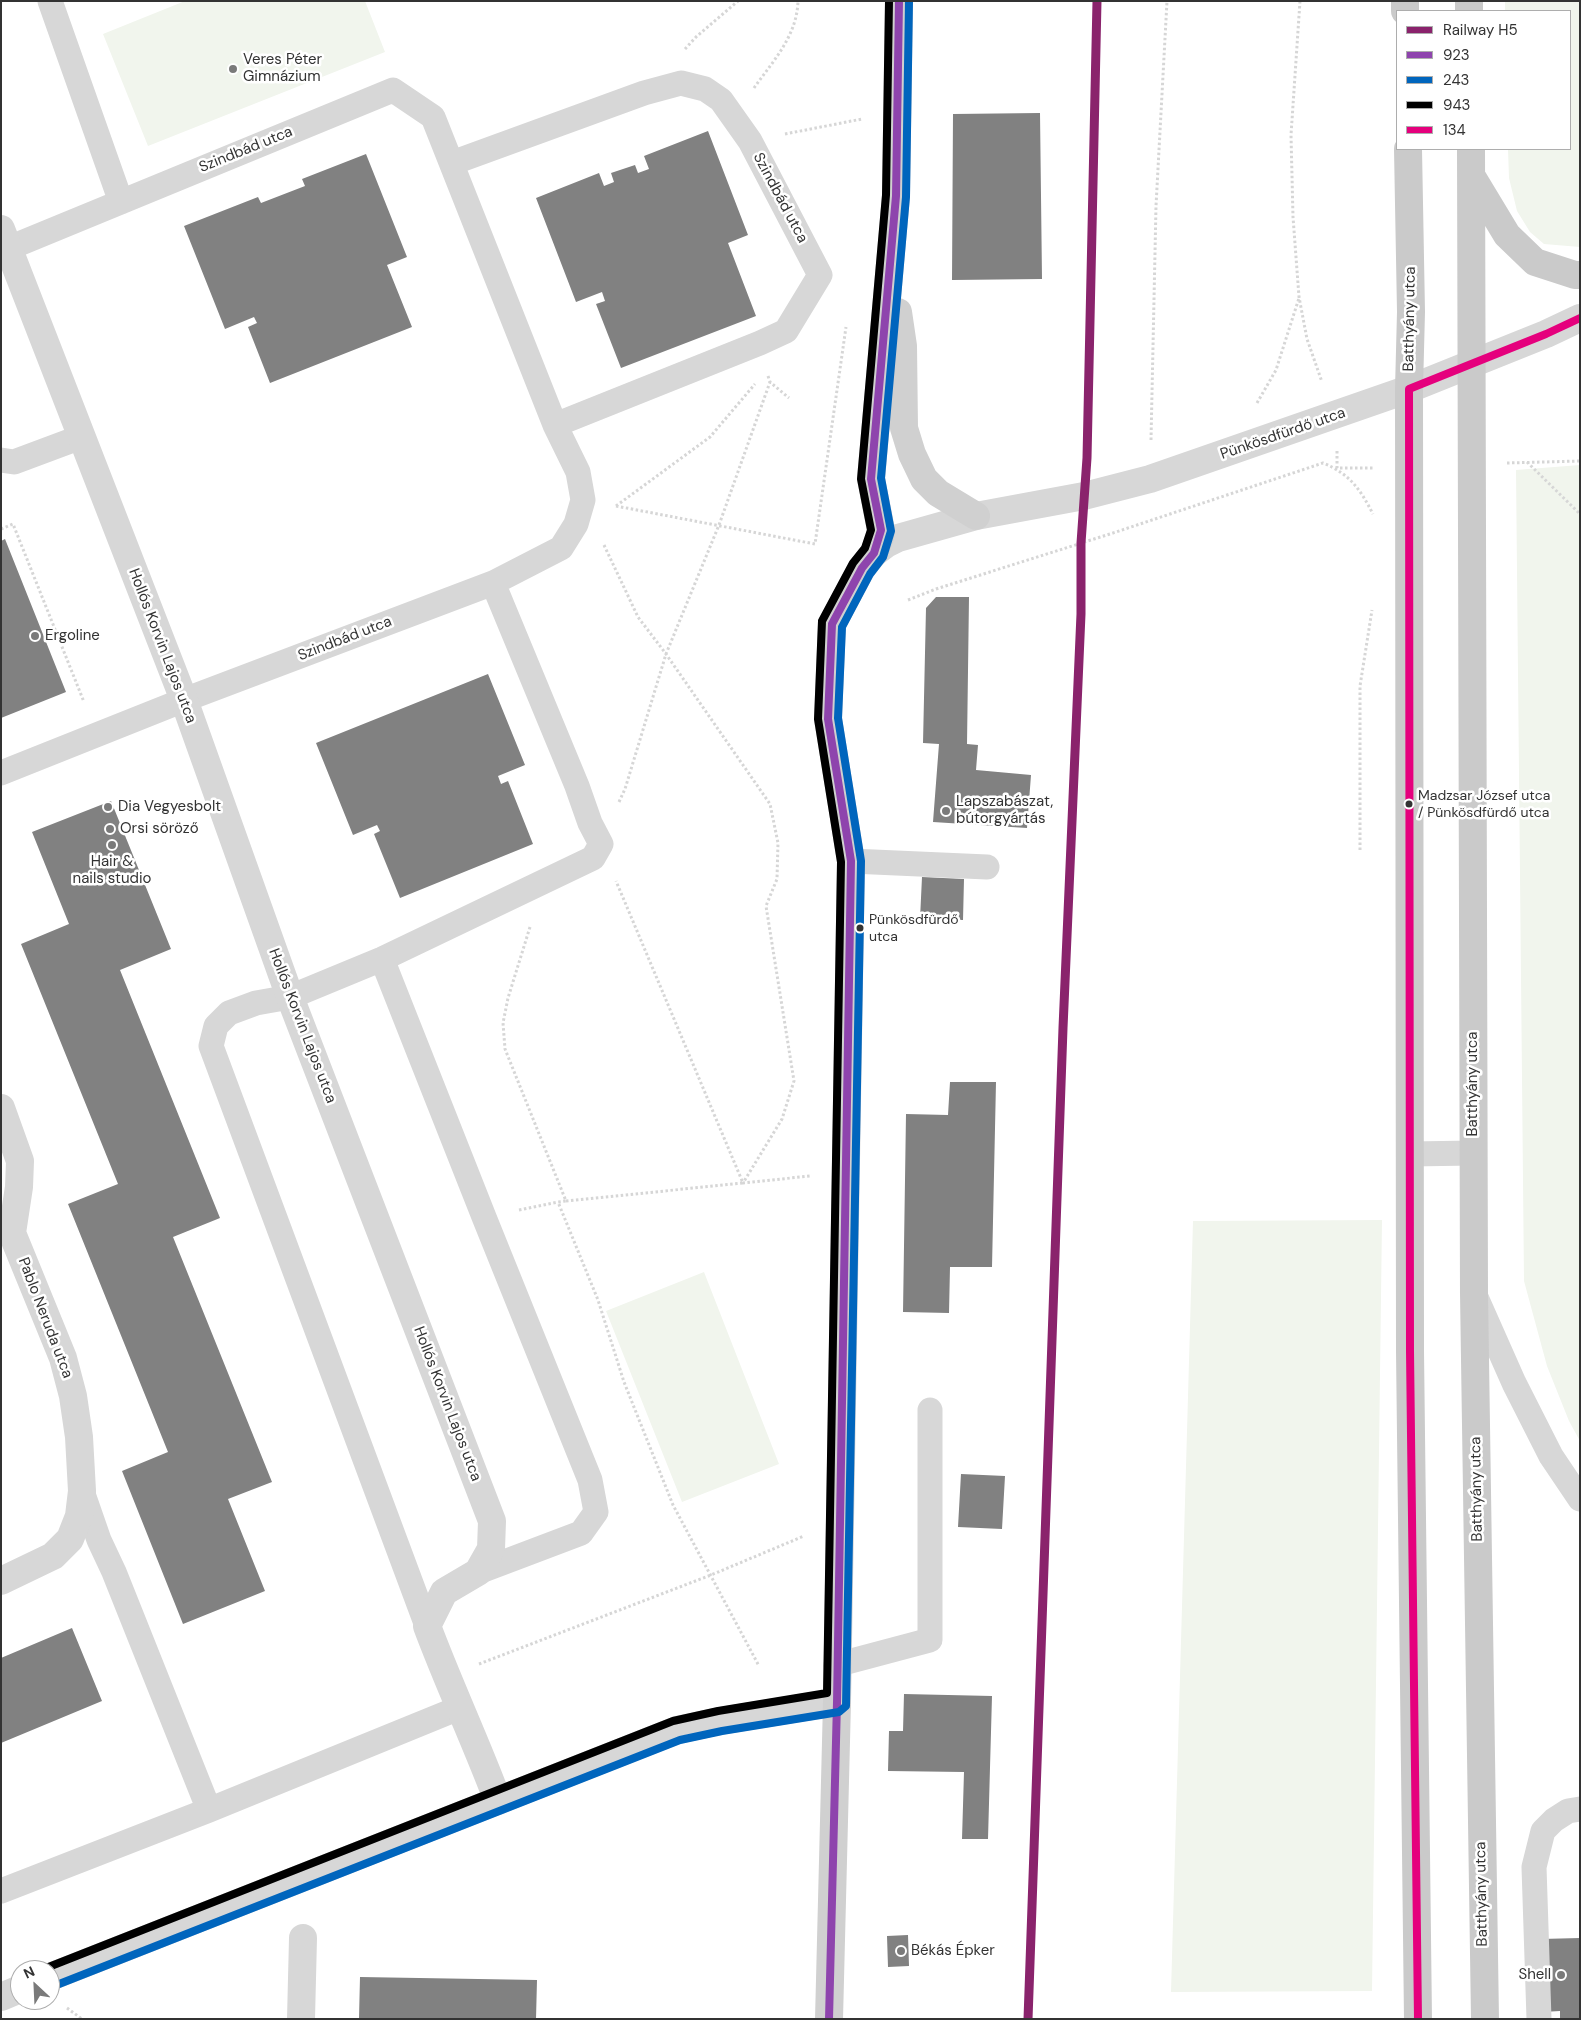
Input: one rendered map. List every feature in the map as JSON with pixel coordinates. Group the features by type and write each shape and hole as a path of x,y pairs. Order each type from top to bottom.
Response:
{"main road":[{"path":"829,2019 837,1702 836,1665 851,861 828,719 832,624 862,568 874,553 881,530 871,479 892,262 896,196 899,1"},
{"name":"Batthyány utca","path":"1408,150 1411,312 1409,389 1410,1350 1418,2019"},
{"path":"1471,162 1507,235 1535,262 1574,275 1580,275"},
{"name":"Batthyány utca","path":"1471,162 1474,1293 1485,2019"},
{"path":"892,262 903,346 904,428 912,454 924,480 938,493 976,516"}],"street":[{"name":"Hollós Korvin Lajos utca","path":"5,238 184,700 290,997 492,1522 491,1549 478,1572"},
{"name":"Pünkösdfürdő utca","path":"874,553 898,538 976,516 1075,498 1150,479 1409,389 1546,334 1580,318"},
{"name":"Pablo Neruda utca","path":"1,1108 20,1161 19,1187 12,1233 63,1358 74,1396 79,1437 82,1491 79,1516 70,1539 53,1556 1,1581"},
{"path":"478,1572 444,1592 427,1626 446,1677 481,1756 498,1801"},
{"path":"60,1974 677,1730 837,1702"},
{"path":"301,2019 303,1938"}],"lane":[{"path":"50,1 121,202"},
{"name":"Szindbád utca","path":"452,163 644,93 681,83 705,89 721,100 732,119 750,141 820,275 786,331 760,344 555,425"},
{"name":"Szindbád utca","path":"1,773 184,700 493,583 561,548 576,524 583,500 578,472 555,425 433,117 393,90 121,202 5,238"},
{"path":"1,460 14,462 81,437"},
{"path":"427,1626 211,1046 216,1026 229,1013 256,1003 290,997 382,959 593,858 601,844 590,823 577,786 493,583"},
{"path":"851,861 987,867"},
{"path":"382,959 590,1480 596,1512 581,1533 478,1572"},
{"path":"1410,1154 1474,1153"},
{"path":"1474,1293 1518,1391 1552,1456 1580,1499"},
{"path":"836,1665 930,1640 930,1410"},
{"path":"82,1491 99,1540 114,1572 209,1810"},
{"path":"1,1891 209,1810 459,1708"},
{"path":"1539,2019 1534,1868 1543,1831 1554,1820 1568,1811 1580,1809"}],"path":[{"path":"683,51 696,37 738,1"},
{"path":"732,119 784,46 794,28 798,1"},
{"path":"1150,479 1156,206 1167,1"},
{"path":"1300,1 1291,135 1293,217 1299,297 1307,339 1321,380"},
{"path":"750,141 870,118"},
{"path":"1257,404 1276,370 1299,297"},
{"path":"593,522 710,437 760,378"},
{"path":"743,1183 601,844 625,789 666,654 719,525 770,382"},
{"path":"1526,462 1580,514"},
{"path":"908,600 936,589 1119,532 1323,463 1337,468 1356,483 1373,513 1373,521"},
{"path":"583,500 815,544"},
{"path":"583,500 638,617 666,654 770,804 778,843 777,879 766,906 794,1081 782,1119 743,1183"},
{"path":"1,529 13,524 97,735"},
{"path":"1360,850 1360,686 1374,602"},
{"path":"543,883 508,998 503,1031 505,1049 566,1201"},
{"path":"484,1217 566,1201 813,1176"},
{"path":"558,1202 598,1300 624,1382 673,1505 759,1666"},
{"path":"446,1677 711,1575 804,1536"},
{"path":"62,2004 82,2019"}],"shaded area":[{"path":"185,1 365,1 385,52 148,146 103,34"},
{"path":"1505,1 1580,1 1580,247 1544,244 1530,232 1517,211 1509,178 1508,150 1571,150 1571,10 1505,10"},
{"path":"1580,465 1580,1441 1569,1421 1547,1366 1524,1281 1516,470"},
{"path":"1382,1220 1372,1991 1171,1992 1193,1221"},
{"path":"704,1272 779,1464 682,1502 606,1311"}],"building":[{"path":"1040,113 1042,279 952,280 953,114"},
{"path":"708,131 748,235 728,243 756,316 621,368 596,304 605,301 602,292 576,302 536,198 599,173 604,186 614,182 611,173 635,165 638,173 649,169 644,156"},
{"path":"366,154 407,257 387,265 412,327 270,383 248,327 257,323 254,317 225,329 184,226 258,197 261,203 305,186 302,179"},
{"path":"5,539 66,692 1,718 1,541"},
{"path":"936,597 969,597 967,744 978,745 976,770 1031,775 1027,828 933,822 939,744 923,743 926,608"},
{"path":"488,674 525,765 498,776 501,784 508,781 533,844 400,898 374,834 380,831 377,825 353,835 316,743"},
{"path":"111,801 171,949 120,970 220,1218 173,1237 272,1482 228,1499 265,1591 183,1624 122,1471 168,1452 68,1204 118,1184 21,944 69,924 32,832"},
{"path":"922,877 964,879 963,920 920,919"},
{"path":"950,1082 996,1082 992,1267 950,1267 949,1313 903,1312 906,1114 948,1115"},
{"path":"961,1474 1005,1476 1002,1529 958,1527"},
{"path":"72,1628 102,1701 1,1743 1,1658"},
{"path":"904,1694 992,1696 988,1839 962,1839 964,1772 888,1771 889,1731 903,1731"},
{"path":"908,1935 909,1966 888,1967 887,1936"},
{"name":"Shell","path":"1580,1938 1580,2019 1560,2019 1560,2011 1543,2012 1541,1939"},
{"path":"360,1977 537,1980 536,2019 359,2019"}],"rail line":[{"name":"H5","path":"1028,2019 1063,1028 1081,614 1081,543 1087,458 1097,1"}],"transit line":[{"name":"943","path":"60,1962 673,1721 718,1711 827,1693 841,862 818,719 822,621 853,563 865,548 871,530 861,479 886,195 889,1"},
{"name":"923","path":"829,2019 837,1702 851,861 828,719 832,624 862,568 874,553 881,530 871,479 896,196 899,1"},
{"name":"243","path":"60,1984 680,1740 722,1731 839,1712 846,1706 861,861 838,718 842,627 870,574 883,557 891,531 881,478 906,197 909,1"},
{"name":"134","path":"1418,2019 1410,1351 1409,389 1546,334 1580,318"}],"place":[{"name":"Veres Péter Gimnázium","path":"233,69"},
{"name":"Ergoline","path":"35,636"},
{"name":"Madzsar József utca / Pünkösdfürdő utca","path":"1409,804"},
{"name":"Dia Vegyesbolt","path":"108,807"},
{"name":"Lapszabászat, bútorgyártás","path":"946,811"},
{"name":"Orsi söröző","path":"110,829"},
{"name":"Hair & nails studio","path":"112,845"},
{"name":"Pünkösdfürdő utca","path":"860,928"},
{"name":"Békás Épker","path":"901,1951"},
{"name":"Shell","path":"1561,1975"}]}
